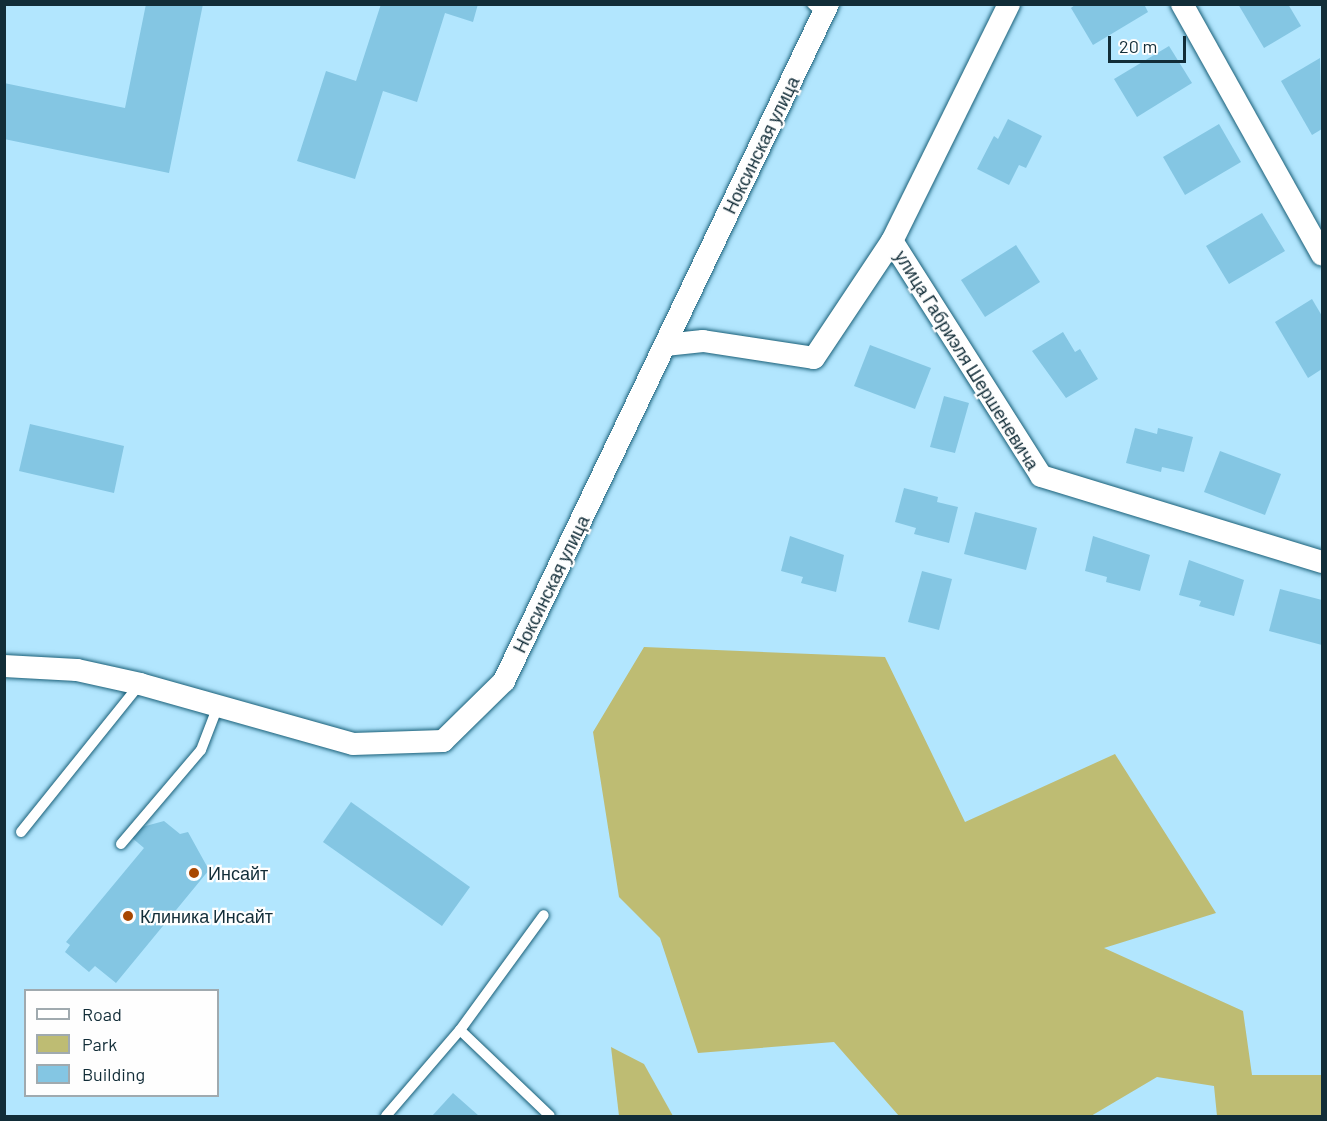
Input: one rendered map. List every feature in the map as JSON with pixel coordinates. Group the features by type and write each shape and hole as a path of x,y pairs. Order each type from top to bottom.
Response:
{"street":[{"path":"892,241 1010,4"},
{"path":"1182,4 1323,254"},
{"name":"Ноксинская улица","path":"4,666 77,670 140,684 353,744 443,741 504,681 665,345 821,8"},
{"name":"улица Габриэля Шершеневича","path":"665,345 703,341 814,358 892,241 1041,476 1323,562"}],"lane":[{"path":"21,832 140,684"},
{"path":"122,844 201,750 218,706"},
{"path":"386,1116 460,1029 544,915"},
{"path":"460,1029 550,1116"}],"green space":[{"path":"644,647 885,657 965,822 1115,754 1216,913 1104,948 1243,1011 1252,1075 1322,1075 1322,1116 1217,1116 1214,1086 1157,1077 1091,1116 899,1116 834,1042 698,1053 660,938 619,897 593,732"},
{"path":"611,1047 644,1064 673,1116 619,1116"}],"building":[{"path":"146,4 203,4 169,173 4,139 4,83 125,108"},
{"path":"381,4 478,4 473,22 445,13 417,102 383,91 355,179 297,161 326,71 356,81"},
{"path":"1076,4 1144,4 1148,12 1093,45 1071,8"},
{"path":"1238,4 1288,4 1301,26 1264,48"},
{"path":"1169,46 1192,83 1137,117 1114,79"},
{"path":"1320,58 1322,129 1312,135 1281,81"},
{"path":"1008,119 1042,136 1026,168 1019,165 1009,185 977,169 994,136 998,139"},
{"path":"1219,124 1241,162 1185,195 1163,157"},
{"path":"1262,213 1285,251 1229,284 1206,246"},
{"path":"1016,245 1040,282 985,317 961,280"},
{"path":"1312,299 1322,316 1322,369 1308,378 1275,322"},
{"path":"1063,332 1075,352 1080,349 1098,379 1066,398 1032,351"},
{"path":"870,345 931,368 915,409 854,386"},
{"path":"944,396 969,403 955,453 930,447"},
{"path":"30,424 124,446 114,493 19,471"},
{"path":"1135,428 1157,434 1158,428 1193,437 1184,472 1162,467 1161,472 1126,463"},
{"path":"1220,451 1281,474 1265,515 1204,492"},
{"path":"904,488 938,497 937,502 958,507 949,543 914,534 916,528 895,522"},
{"path":"975,512 1037,528 1026,570 964,554"},
{"path":"790,536 844,555 836,592 801,583 803,577 781,571"},
{"path":"1093,536 1150,555 1140,591 1106,582 1107,577 1085,571"},
{"path":"1189,560 1244,580 1234,616 1199,606 1201,601 1179,595"},
{"path":"922,571 952,579 939,630 908,622"},
{"path":"1280,589 1322,600 1322,645 1269,631"},
{"path":"351,802 470,887 442,926 323,842"},
{"name":"Клиника Инсайт","path":"164,821 180,834 188,832 209,870 116,983 95,966 89,972 65,952 70,945 66,942 144,848 131,837 142,827"},
{"path":"453,1093 479,1116 432,1116"}],"place":[{"name":"Инсайт","path":"194,873"},
{"name":"Клиника Инсайт","path":"128,916"}]}
